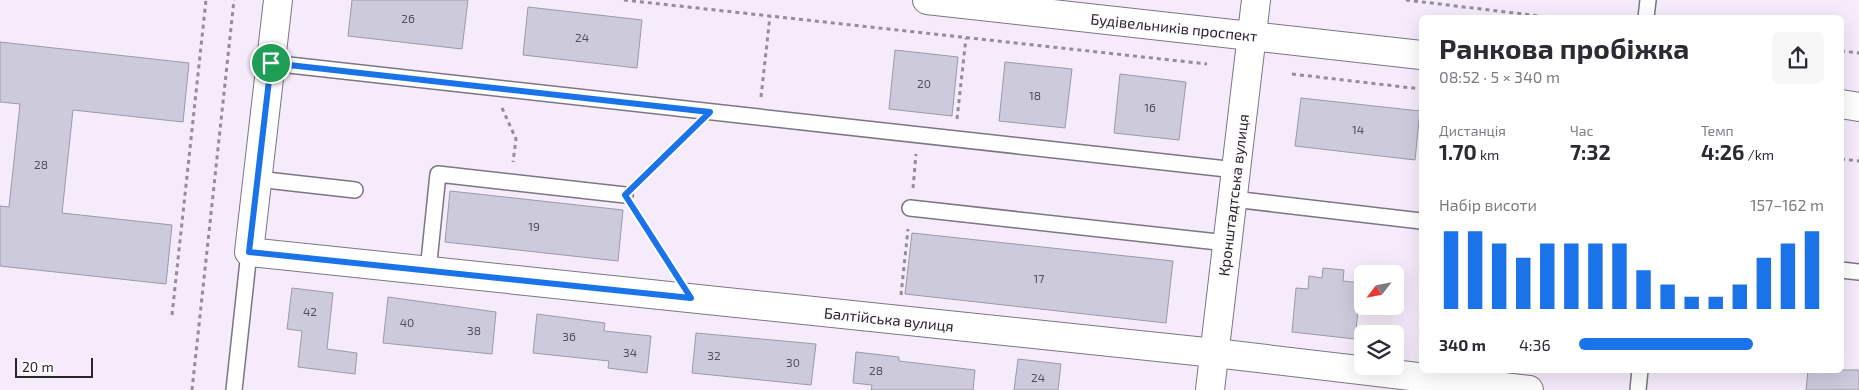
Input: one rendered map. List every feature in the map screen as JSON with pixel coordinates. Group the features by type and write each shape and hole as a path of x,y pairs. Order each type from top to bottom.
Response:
{"street":[{"path":"249,252 278,0"},
{"name":"Будівельників проспект","path":"927,0 1419,55"},
{"name":"Кронштадтська вулиця","path":"1210,390 1256,0"},
{"path":"1844,104 1859,106"},
{"name":"Балтійська вулиця","path":"249,252 1214,353 1529,390"}],"lane":[{"path":"1646,15 1648,0"},
{"path":"271,63 1236,170"},
{"path":"428,271 438,174 625,195"},
{"path":"258,179 355,190"},
{"path":"1233,199 1419,222"},
{"path":"910,208 1228,243"},
{"path":"234,390 249,252"},
{"path":"1844,270 1859,272"},
{"path":"1638,390 1640,373"}],"path":[{"path":"172,315 206,0"},
{"path":"192,390 234,0"},
{"path":"624,0 1207,64"},
{"path":"1406,0 1531,15"},
{"path":"758,117 770,16"},
{"path":"955,139 966,38"},
{"path":"1844,51 1859,53"},
{"path":"1292,74 1419,89"},
{"path":"493,88 516,139 511,182"},
{"path":"691,298 625,195 710,112"},
{"path":"1844,159 1859,161"}],"building":[{"path":"352,0 468,0 462,49 348,36"},
{"path":"528,7 642,20 637,68 523,55"},
{"path":"0,42 189,63 183,122 73,110 62,213 172,225 166,284 0,266 0,206 9,207 20,104 0,102"},
{"path":"895,50 958,57 952,116 889,109"},
{"path":"1005,62 1072,69 1065,128 999,121"},
{"path":"1120,74 1186,82 1179,140 1114,133"},
{"path":"1301,98 1419,111 1415,160 1295,146"},
{"path":"450,191 623,210 618,261 445,242"},
{"path":"912,233 1173,261 1166,323 905,294"},
{"path":"1323,268 1344,270 1343,281 1354,282 1354,315 1358,315 1356,325 1354,325 1354,339 1292,332 1296,288 1308,289 1309,276 1322,278"},
{"path":"292,288 333,293 327,349 357,353 355,374 298,367 302,331 287,329"},
{"path":"388,297 496,312 492,354 383,343"},
{"path":"537,314 605,323 604,331 651,336 647,373 608,368 609,361 533,353"},
{"path":"696,333 816,344 811,385 692,373"},
{"path":"856,352 899,357 899,361 975,370 973,390 871,390 872,385 853,383"},
{"path":"1018,359 1061,364 1058,390 1014,390"},
{"path":"1844,370 1859,370 1859,390 1806,390 1808,373 1844,373"}],"route":[{"path":"271,63 710,112 625,195 691,298 249,252 271,63"}]}
